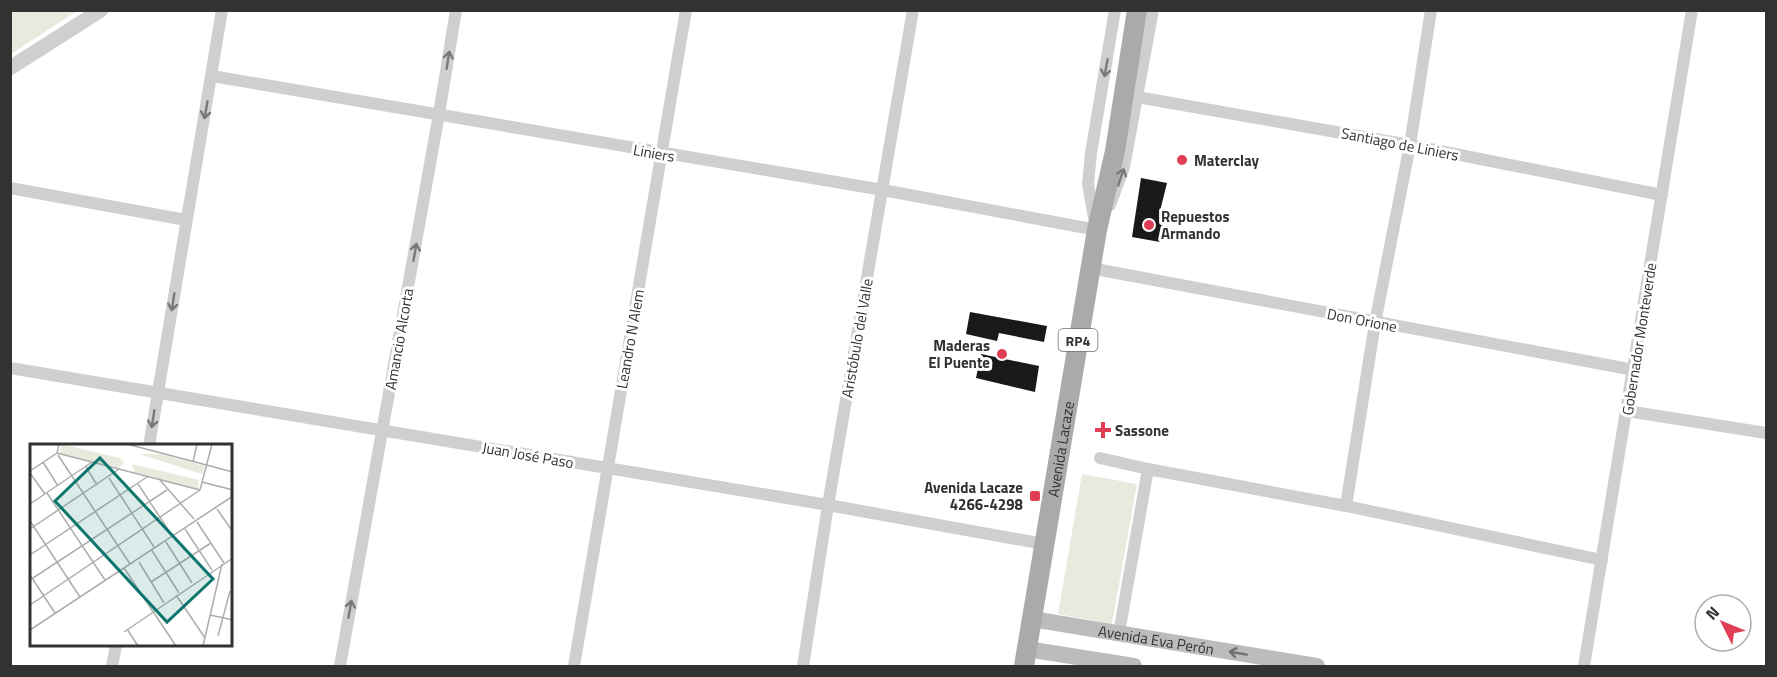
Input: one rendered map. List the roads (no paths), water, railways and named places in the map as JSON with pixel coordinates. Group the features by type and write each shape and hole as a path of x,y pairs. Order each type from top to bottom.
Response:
{"main road":[{"name":"Avenida Lacaze","path":"1025,658 1096,230 1104,146 1127,10"},
{"name":"Avenida Lacaze","path":"1096,230 1115,151 1137,10"},
{"name":"Avenida Eva Perón","path":"1032,619 1317,666"},
{"name":"Avenida Eva Perón","path":"1025,658 1134,666"}],"street":[{"path":"10,68 101,10"},
{"path":"149,444 222,10"},
{"name":"Amancio Alcorta","path":"340,666 456,10"},
{"name":"Leandro N Alem","path":"574,666 686,10"},
{"name":"Aristóbulo del Valle","path":"803,666 828,505 913,10"},
{"path":"1096,230 1088,184 1115,10"},
{"path":"1096,230 1120,182 1124,167 1152,10"},
{"path":"1346,506 1376,322 1410,145 1431,10"},
{"name":"Gobernador Monteverde","path":"1584,666 1692,10"},
{"name":"Liniers","path":"212,76 883,190 1096,230"},
{"name":"Santiago de Liniers","path":"1137,97 1410,145 1662,195"},
{"path":"10,188 186,220"},
{"name":"Don Orione","path":"1090,268 1634,370"},
{"name":"Juan José Paso","path":"10,368 828,505 1044,544"},
{"path":"1627,411 1767,433"},
{"path":"1100,458 1346,506 1602,560"},
{"path":"1119,633 1148,469"},
{"path":"112,666 116,647"}],"place":[{"name":"Materclay","path":"1182,160"},
{"name":"Repuestos Armando","path":"1149,225"},
{"name":"Maderas El Puente","path":"1002,354"},
{"name":"Sassone","path":"1103,430"},
{"name":"Avenida Lacaze 4266-4298","path":"1035,496"}]}
